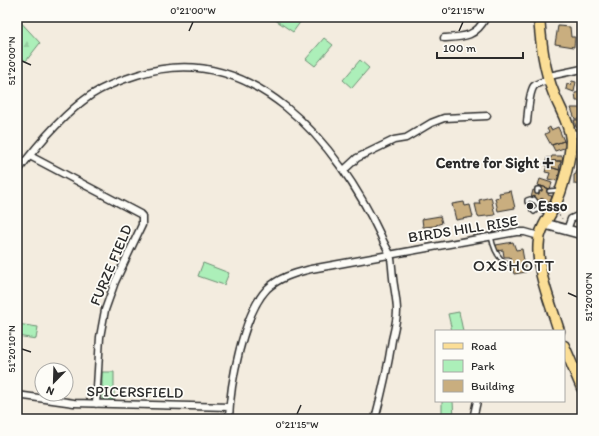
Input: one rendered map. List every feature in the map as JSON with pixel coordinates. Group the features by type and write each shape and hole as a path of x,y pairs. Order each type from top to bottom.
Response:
{"main road":[{"path":"539,17 542,44 549,78 570,133 569,156 553,192 558,199 546,217 539,236 538,244 541,270 559,330"},
{"path":"565,348 582,388"}],"street":[{"path":"444,38 470,35 480,26 486,17"},
{"path":"17,172 76,106 102,89 146,72 168,68 212,70 236,77 258,87 279,101 310,129 344,170 368,210 390,254 397,311 385,382 375,419"},
{"path":"527,122 531,91 535,86 549,78 582,69"},
{"path":"344,170 357,158 394,140 406,138 431,123 444,118 487,116"},
{"path":"570,133 582,135"},
{"name":"FURZE FIELD","path":"30,156 142,216 142,225 115,282 102,325 96,404"},
{"path":"567,230 571,219 582,214"},
{"path":"546,217 567,230 582,234"},
{"name":"BIRDS HILL RISE","path":"229,419 232,384 242,344 253,311 267,289 276,282 292,274 311,269 491,236 521,231 539,236"},
{"name":"SPICERSFIELD","path":"17,395 55,401 96,404 229,407"},
{"path":"473,419 477,402"}],"lane":[{"path":"527,202 527,200 530,199 535,200 546,217"},
{"path":"532,210 534,212 540,207 542,201"},
{"path":"546,203 546,217"},
{"path":"491,236 496,253 504,262 508,264"}],"green space":[{"path":"271,17 295,17 301,21 293,32"},
{"path":"17,18 40,43 26,61 17,55"},
{"path":"324,38 333,45 315,66 306,59"},
{"path":"360,60 369,68 352,88 343,80"},
{"path":"203,263 229,273 224,285 198,276"},
{"path":"459,312 463,330 452,330 448,314"},
{"path":"17,324 38,327 36,339 17,336"},
{"path":"102,372 114,372 114,400 102,400"},
{"path":"442,402 453,402 454,419 442,419"}],"building":[{"path":"558,26 570,27 571,37 575,37 574,47 555,44"},
{"path":"572,81 576,82 574,92 566,89 567,84 571,85"},
{"path":"582,92 582,101 576,101 575,93"},
{"path":"571,108 580,108 580,110 582,110 582,119 575,119"},
{"path":"574,120 582,120 582,131 576,127"},
{"path":"550,127 551,130 558,127 564,141 551,145 545,134 549,132 547,129"},
{"path":"576,140 582,141 582,159 574,158"},
{"path":"564,141 567,147 555,151 552,145"},
{"name":"Centre for Sight","path":"552,156 562,156 563,161 552,161 550,167 545,165 547,158 551,158"},
{"path":"578,159 582,159 582,185 574,184 574,175 576,174"},
{"path":"552,161 561,161 559,170 550,167"},
{"path":"547,166 560,170 557,181 548,179 550,173 545,172"},
{"name":"Esso","path":"540,179 552,183 550,189 538,185"},
{"path":"541,186 550,189 548,195 552,196 550,204 531,198 533,190 539,192"},
{"path":"511,191 515,208 498,211 495,198 500,197 499,193"},
{"path":"491,197 495,215 478,217 475,204 480,204 479,200"},
{"path":"464,202 465,206 470,205 473,217 456,220 452,204"},
{"path":"440,216 442,223 436,226 423,227 422,219"},
{"path":"513,242 516,250 522,249 526,272 514,274 510,257 504,257 503,250 497,251 496,245"}],"place":[{"name":"Centre for Sight","path":"548,163"},
{"name":"Esso","path":"530,206"}],"district":[{"name":"OXSHOTT","path":"514,265"}]}
